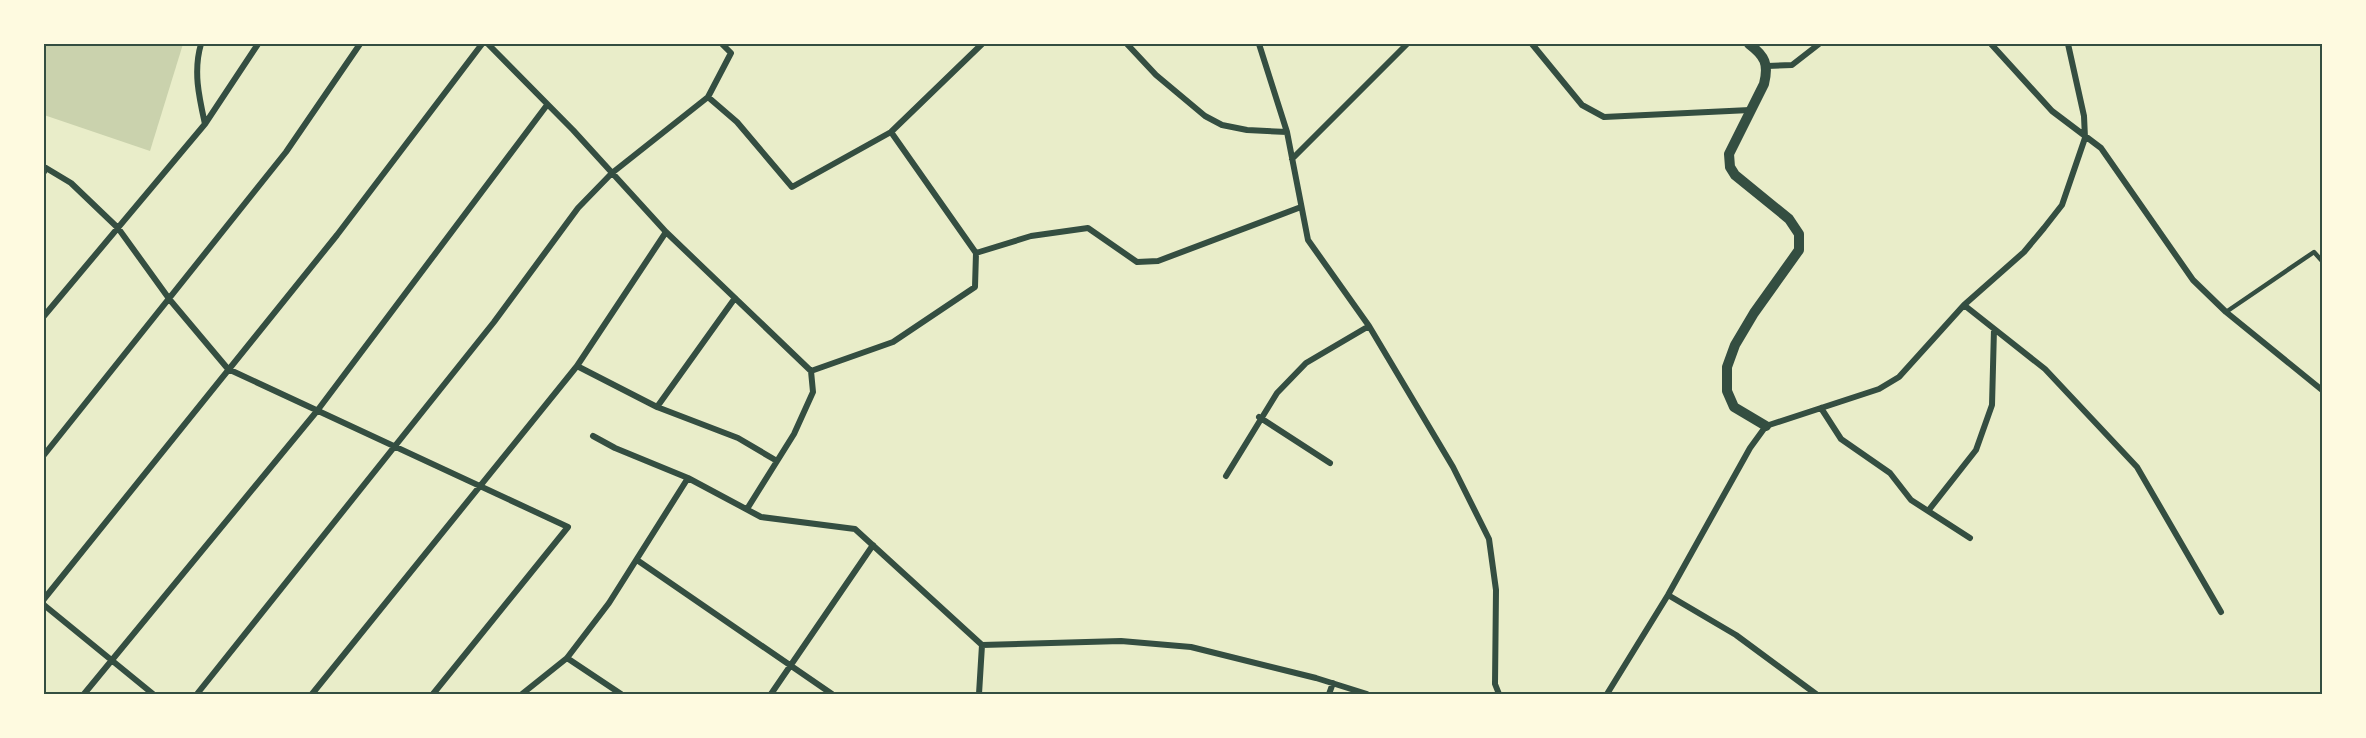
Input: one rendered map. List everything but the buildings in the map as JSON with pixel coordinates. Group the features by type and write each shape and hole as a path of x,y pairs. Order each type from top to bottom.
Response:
{"street":[{"path":"201,44 196,59 198,91 205,124"},
{"path":"44,316 205,124 258,44"},
{"path":"44,455 286,152 360,44"},
{"path":"44,599 337,235 482,44"},
{"path":"488,44 666,232 811,371 813,392 794,434 747,509"},
{"path":"197,694 494,322 578,208 612,173 708,97 731,53 722,44"},
{"path":"708,97 737,122 792,187 891,132 982,44"},
{"path":"1127,44 1156,75 1205,116 1222,125 1247,130 1287,132"},
{"path":"1259,44 1287,132 1308,240 1370,326 1459,477 1489,539 1496,590 1495,684 1499,694"},
{"path":"1292,159 1407,44"},
{"path":"1533,44 1582,105 1604,117 1750,110"},
{"path":"1749,44 1761,53 1767,66 1764,84 1729,154 1730,167 1735,175 1789,219 1799,234 1799,250 1754,313 1735,345 1727,367 1727,391 1734,407 1766,426"},
{"path":"1767,66 1792,65 1819,44"},
{"path":"1991,44 2052,111 2085,138 2102,148 2193,280 2226,312 2322,390"},
{"path":"1607,694 1668,594 1749,447 1766,426 1879,389 1899,377 1964,305 2024,252 2062,205 2085,138 2081,105 2068,44"},
{"path":"84,694 317,411 547,105"},
{"path":"811,371 893,342 975,287 976,253 891,132"},
{"path":"44,172 46,168 71,183 118,228 170,300 228,369 568,527 433,694"},
{"path":"976,253 1031,236 1088,228 1137,261 1158,261 1302,207"},
{"path":"312,694 576,366 666,232"},
{"path":"657,407 735,298"},
{"path":"1964,305 2045,369 2137,467 2221,612"},
{"path":"1226,476 1259,417 1276,393 1306,363 1370,326"},
{"path":"1928,511 1976,450 1992,405 1994,329"},
{"path":"576,366 657,407 738,438 777,461"},
{"path":"1821,408 1841,439 1890,473 1911,500 1970,538"},
{"path":"1259,417 1330,463"},
{"path":"593,436 688,478 761,517 855,529 982,645 1121,641 1191,647 1333,683 1367,694"},
{"path":"522,694 567,658 637,560 688,478"},
{"path":"771,694 873,545"},
{"path":"637,560 832,694"},
{"path":"1668,594 1736,635 1816,694"},
{"path":"44,604 153,694"},
{"path":"979,694 982,645"},
{"path":"567,658 621,694"},
{"path":"1329,694 1333,683"}],"lane":[{"path":"2226,312 2314,252 2322,261"}],"green space":[{"path":"44,44 183,44 150,151 44,115"}]}
